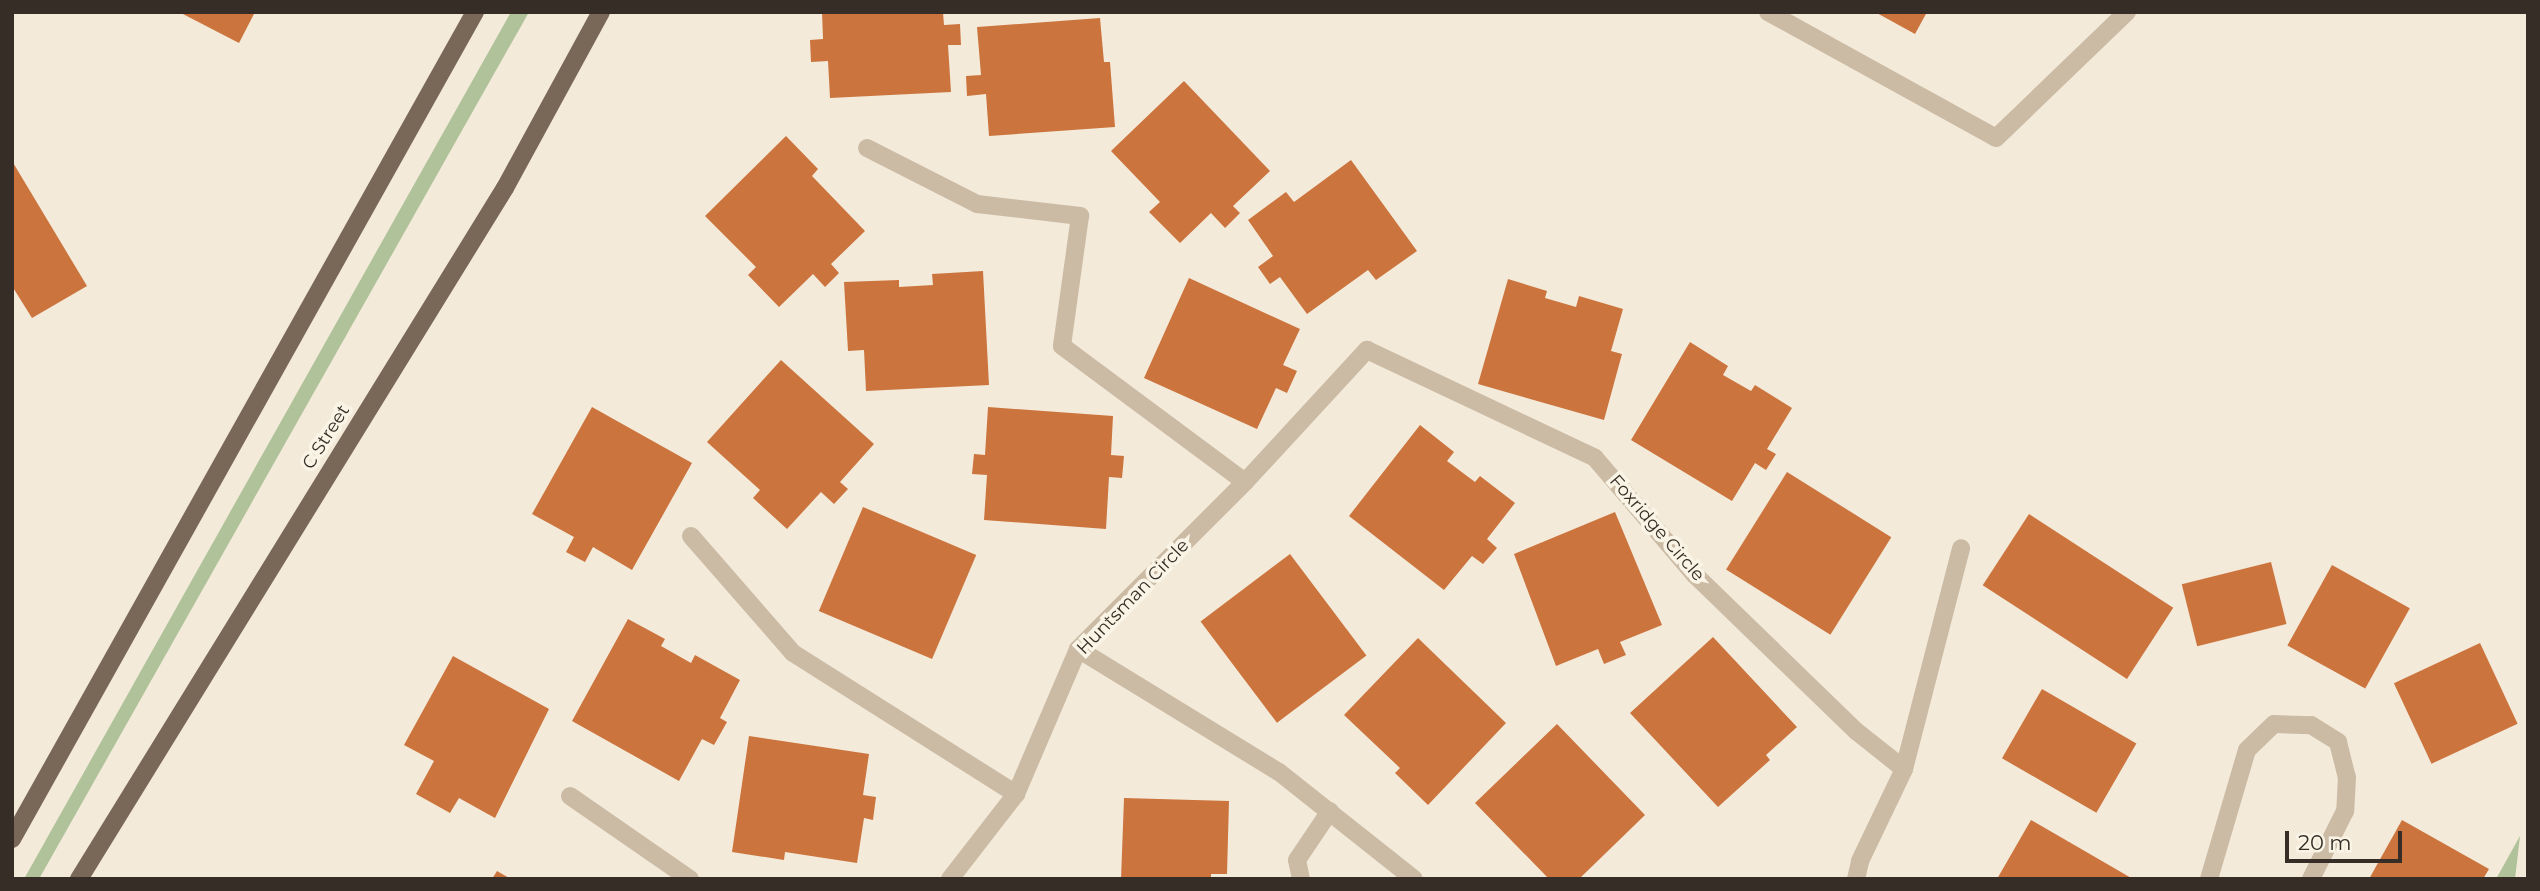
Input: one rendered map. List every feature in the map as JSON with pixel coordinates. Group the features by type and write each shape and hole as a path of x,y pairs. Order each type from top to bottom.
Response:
{"main road":[{"path":"12,839 475,12"},
{"name":"C Street","path":"79,879 505,188 601,12"}],"street":[{"path":"1768,12 1996,138 2127,12"},
{"path":"867,148 977,204 1080,216 1062,345 1245,482"},
{"name":"Huntsman Circle","path":"950,879 1016,794 1078,649 1245,482 1367,350"},
{"name":"Foxridge Circle","path":"1367,350 1595,458 1695,575 1856,731 1904,769"},
{"path":"691,536 793,653 1016,794"},
{"path":"1856,879 1860,860 1904,769 1961,548"},
{"path":"1078,649 1279,772 1414,879"},
{"path":"2209,879 2247,750 2274,724 2311,725 2338,742 2347,777 2345,811 2311,879"},
{"path":"570,796 690,879"},
{"path":"1301,879 1297,860 1330,811"}],"green space":[{"path":"511,12 529,12 39,879 24,879"},
{"path":"2520,836 2515,879 2496,879"}],"building":[{"path":"179,12 255,12 239,43"},
{"path":"822,12 943,12 944,25 960,24 961,45 948,45 951,92 830,98 828,61 811,62 810,40 823,39"},
{"path":"1875,12 1927,12 1915,34"},
{"path":"1100,18 1104,62 1110,62 1115,127 989,136 986,94 967,96 966,76 981,75 977,27"},
{"path":"1184,81 1270,171 1233,206 1240,213 1225,228 1211,213 1180,243 1149,212 1160,202 1111,151"},
{"path":"786,136 818,169 812,176 865,231 831,264 839,273 825,287 813,274 779,307 748,275 756,267 705,216"},
{"path":"1351,160 1417,251 1376,280 1368,270 1307,314 1280,277 1270,284 1258,267 1273,256 1248,220 1286,192 1294,202"},
{"path":"12,161 87,286 32,318 12,286"},
{"path":"983,271 989,385 866,391 864,350 848,351 844,282 899,280 899,287 933,285 932,274"},
{"path":"1189,278 1300,329 1283,365 1297,371 1287,393 1276,388 1257,429 1144,378"},
{"path":"1508,279 1547,291 1545,298 1576,307 1579,296 1623,309 1611,351 1622,354 1604,420 1478,384"},
{"path":"1690,342 1728,366 1723,375 1751,391 1755,385 1792,408 1767,449 1776,454 1766,470 1755,463 1732,501 1631,440"},
{"path":"781,360 874,444 840,482 848,489 834,504 821,492 787,529 753,498 760,490 707,442"},
{"path":"592,407 692,463 632,570 593,547 585,562 566,552 574,537 532,514"},
{"path":"988,407 1113,416 1111,455 1124,456 1122,478 1109,477 1106,529 984,520 987,475 972,474 974,454 985,455"},
{"path":"1420,425 1454,452 1447,461 1475,482 1480,476 1515,503 1487,539 1497,548 1483,564 1472,556 1444,590 1349,516"},
{"path":"1787,472 1891,537 1830,635 1726,570"},
{"path":"863,507 976,555 932,659 819,611"},
{"path":"1615,512 1662,625 1620,642 1626,655 1604,664 1598,649 1556,666 1514,554"},
{"path":"2029,514 2173,608 2127,679 1983,585"},
{"path":"1290,554 1366,655 1277,723 1201,621"},
{"path":"2271,562 2286,624 2197,646 2182,584"},
{"path":"2332,565 2410,608 2365,689 2287,645"},
{"path":"628,619 665,639 661,646 691,663 695,655 740,680 720,718 727,722 714,745 702,739 679,781 572,721"},
{"path":"1713,637 1797,727 1766,755 1770,760 1718,807 1630,713"},
{"path":"1418,638 1506,723 1428,805 1395,773 1400,768 1344,715"},
{"path":"2480,643 2518,724 2432,764 2394,683"},
{"path":"453,656 549,709 495,818 459,798 450,813 416,794 434,761 404,745"},
{"path":"2042,689 2136,743 2096,813 2002,758"},
{"path":"1557,724 1645,815 1579,879 1549,879 1475,803"},
{"path":"749,736 869,754 863,795 876,797 873,820 864,818 857,863 785,852 784,860 732,852"},
{"path":"1124,798 1229,801 1227,874 1211,874 1211,879 1121,879"},
{"path":"2031,820 2133,879 1997,879"},
{"path":"2402,820 2489,869 2483,879 2369,879"},
{"path":"497,871 511,879 492,879"}]}
